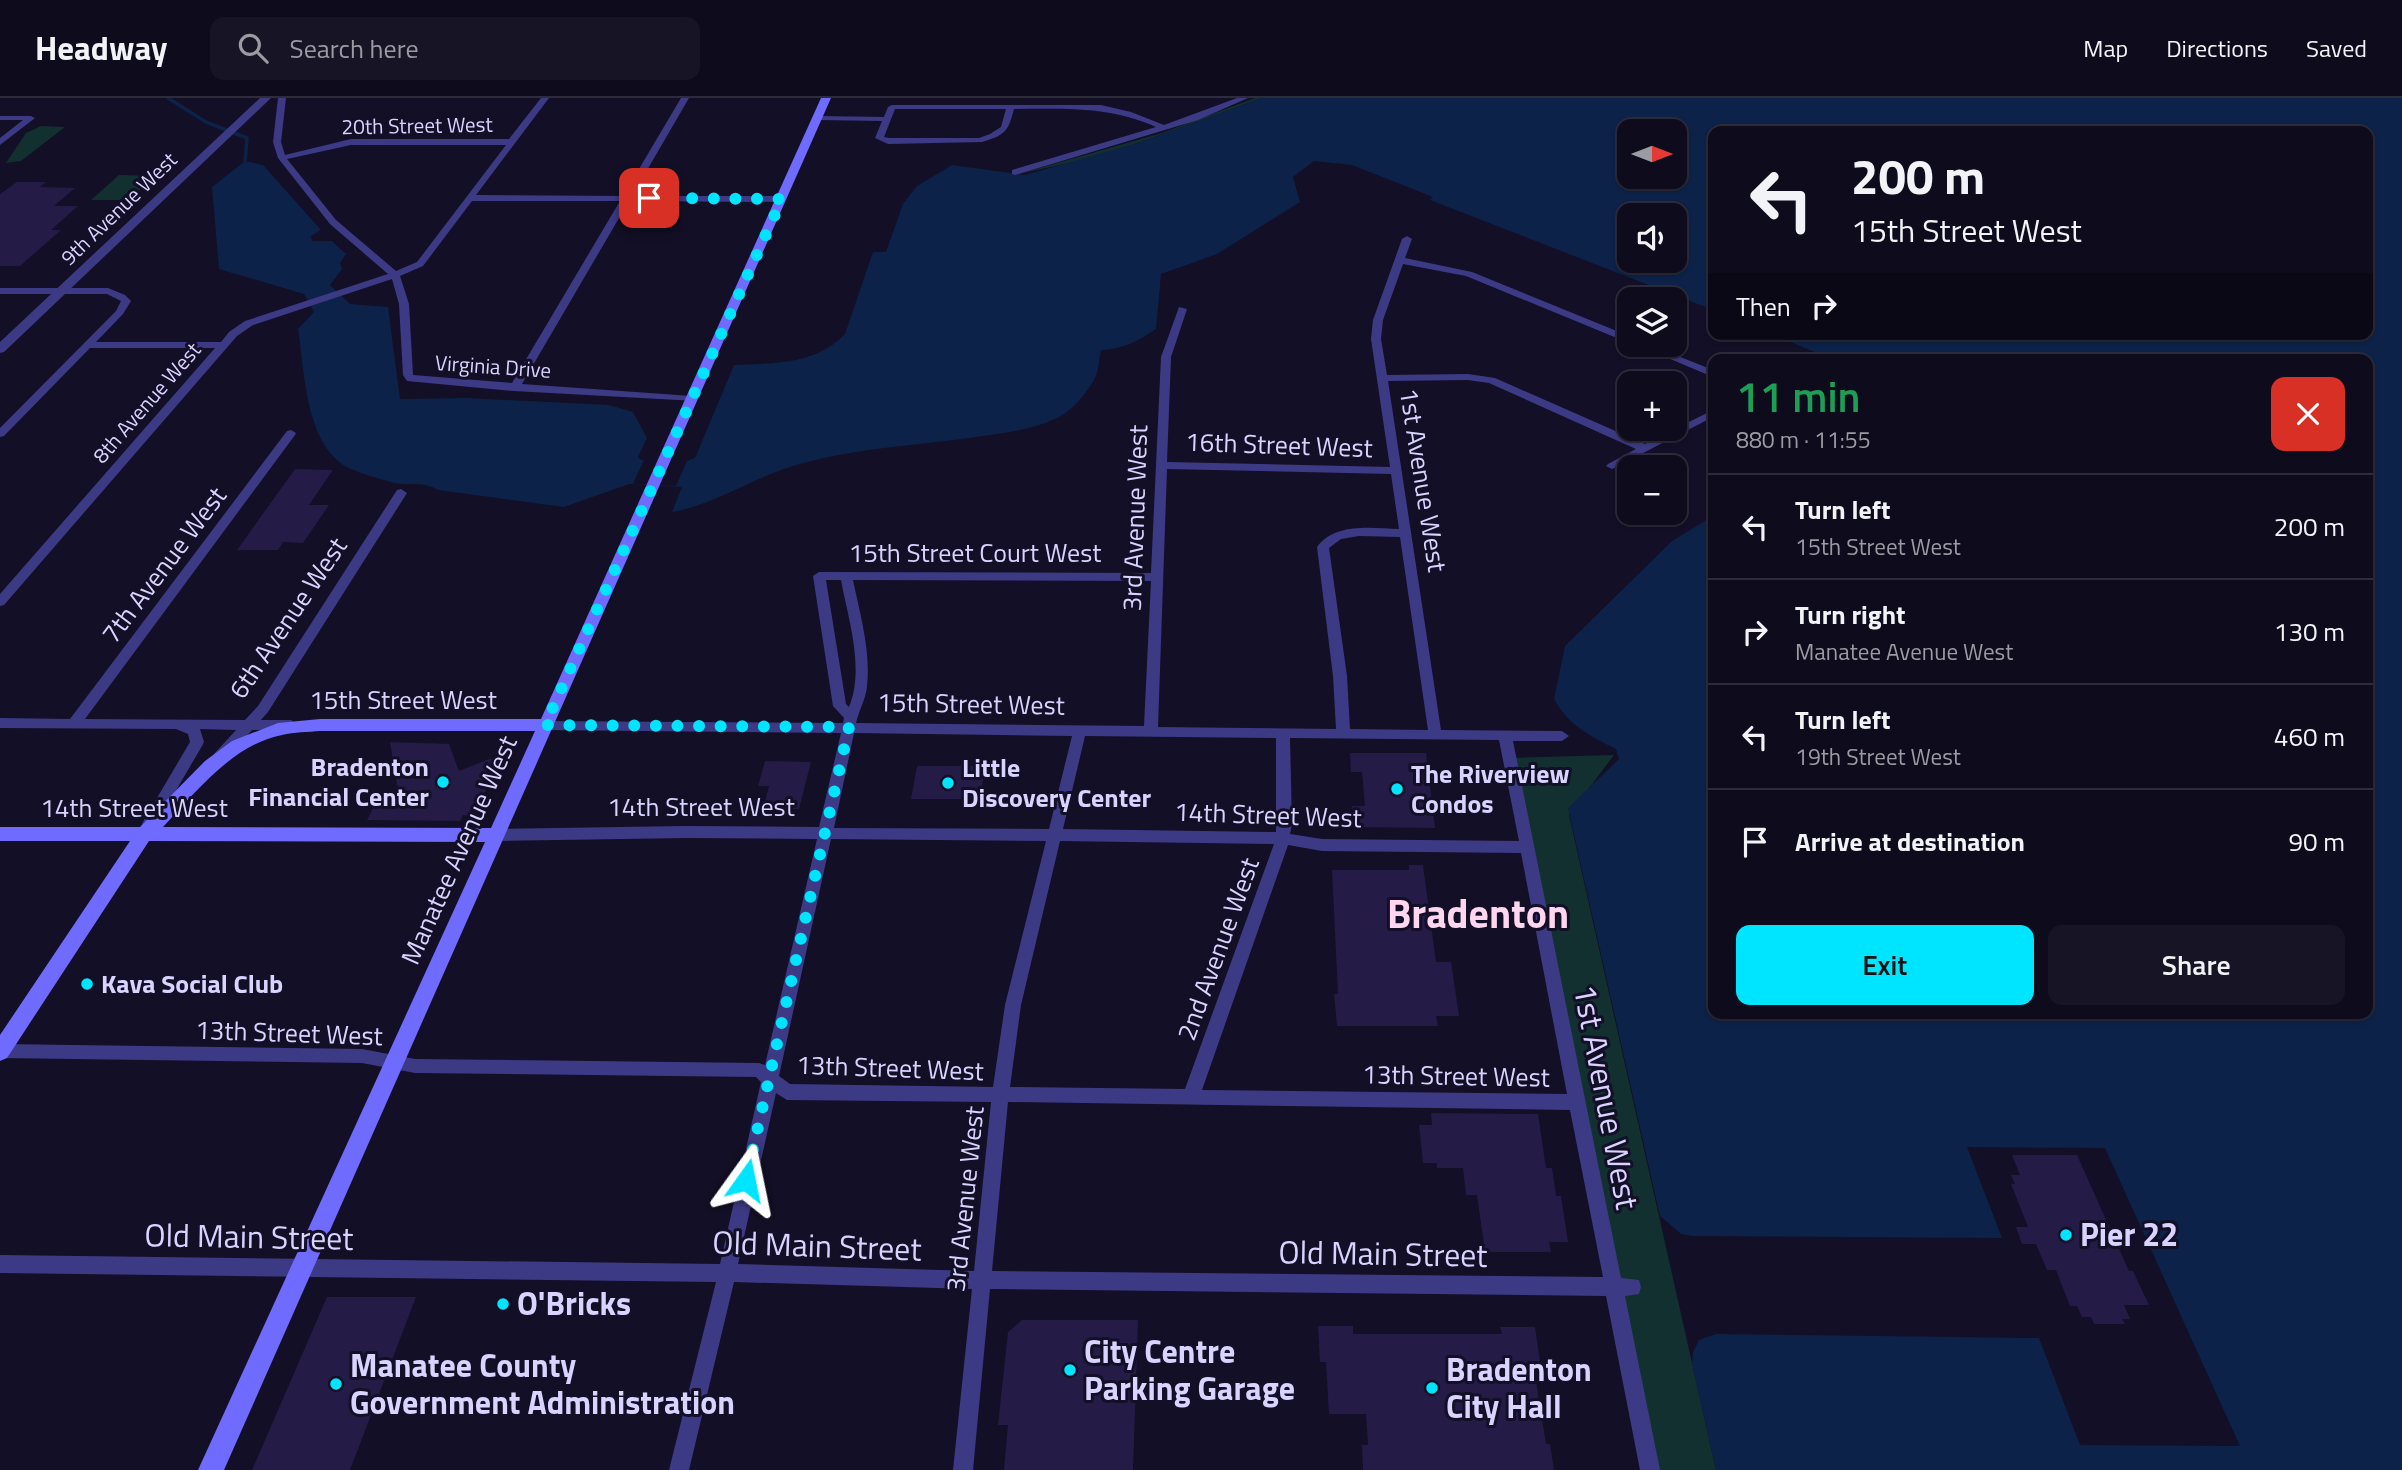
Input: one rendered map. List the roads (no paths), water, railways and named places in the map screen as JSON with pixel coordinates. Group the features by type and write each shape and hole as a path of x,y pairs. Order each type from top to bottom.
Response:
{"main road":[{"name":"Manatee Avenue West","path":"211,1470 826,98"},
{"name":"15th Street West","path":"320,725 545,725"},
{"name":"6th Avenue West","path":"0,1051 144,835 211,766 238,746 264,734 284,728 320,725"},
{"name":"14th Street West","path":"0,834 496,835"}],"street":[{"name":"9th Avenue West","path":"0,349 266,98"},
{"path":"282,98 277,142 282,158 333,222 395,275 423,261 545,98"},
{"path":"513,388 685,98"},
{"path":"1015,172 1163,127 1244,98"},
{"path":"1011,107 1005,128 993,136 979,140 883,140 879,136 892,107 1011,107 1112,109 1133,113 1163,127"},
{"path":"0,118 31,117 0,142"},
{"path":"817,118 885,119"},
{"name":"20th Street West","path":"282,158 352,142 512,142"},
{"path":"471,198 782,199"},
{"name":"1st Avenue West","path":"1407,239 1377,328 1381,378 1434,734"},
{"path":"1399,260 1469,274 1617,335"},
{"name":"8th Avenue West","path":"0,602 223,345 245,325 395,275"},
{"name":"Virginia Drive","path":"395,275 404,304 408,375 411,379 692,399"},
{"path":"0,291 107,291 126,301 120,312 0,434"},
{"name":"3rd Avenue West","path":"1151,730 1166,357 1182,309"},
{"path":"88,345 223,345"},
{"path":"1671,357 1708,372"},
{"path":"1381,378 1468,377 1491,380 1644,448"},
{"path":"1612,466 1708,416"},
{"name":"7th Avenue West","path":"74,723 291,433"},
{"name":"16th Street West","path":"1161,465 1395,471"},
{"name":"6th Avenue West","path":"211,766 276,689 401,493"},
{"path":"1343,732 1340,676 1323,547 1326,540 1340,533 1404,533"},
{"path":"833,576 840,706 850,722"},
{"path":"679,1470 727,1273 768,1077 827,833 850,722 858,706 862,674 833,576"},
{"name":"15th Street Court West","path":"833,576 1158,576"},
{"name":"15th Street West","path":"545,725 850,722 1080,730 1562,736"},
{"name":"15th Street West","path":"0,723 320,725"},
{"name":"6th Avenue West","path":"144,835 197,742 194,731 171,723"},
{"name":"3rd Avenue West","path":"963,1470 1000,1096 1013,1005 1080,730"},
{"name":"2nd Avenue West","path":"1191,1097 1279,854 1284,825 1283,732"},
{"name":"1st Avenue West","path":"1505,735 1577,1102 1623,1286 1650,1470"},
{"name":"14th Street West","path":"496,835 1055,835 1282,838 1322,845 1527,847"},
{"name":"13th Street West","path":"0,1051 362,1056 415,1066 759,1070 787,1092 1577,1102"},
{"name":"Old Main Street","path":"0,1264 727,1273 982,1280 1623,1286"}],"water":[{"path":"1262,98 2402,98 2402,1470 1716,1470 1692,1364 1693,1352 1699,1340 1716,1334 2039,1338 2080,1445 2240,1446 2105,1148 1967,1147 2002,1238 1692,1236 1681,1234 1660,1216 1568,808 1619,759 1616,749 1573,723 1554,699 1565,646 1672,541 1708,519 1708,1019 2373,1019 2373,354 1819,354 1786,340 2373,340 2373,126 1708,126 1708,308 1687,300 1687,287 1654,287 1618,273 1687,273 1687,203 1617,203 1617,273 1430,200 1433,197 1352,165 1314,161 1293,177 1300,202 1217,254 1161,274 1156,329 1130,344 1101,350 1097,373 1086,393 1061,416 1016,431 856,452 812,461 775,472 702,504 672,512 682,487 629,484 564,507 438,490 425,485 394,483 351,469 336,459 324,444 310,408 298,329 314,312 304,294 219,269 212,187 245,161 263,165 321,230 311,236 312,241 332,241 346,254 340,263 342,269 330,285 350,304 388,307 400,399 466,398 609,405 633,412 647,438 638,457 641,460 687,461 695,458 734,365 807,357 821,352 845,334 873,252 886,252 903,204 917,186 952,165 1025,175 1141,142"}],"waterway":[{"path":"168,98 206,122 247,138 245,161"}],"place":[{"name":"Bradenton Financial Center","path":"443,782"},
{"name":"Little Discovery Center","path":"948,783"},
{"name":"The Riverview Condos","path":"1397,789"},
{"name":"Kava Social Club","path":"87,984"},
{"name":"Pier 22","path":"2066,1235"},
{"name":"O'Bricks","path":"503,1304"},
{"name":"City Centre Parking Garage","path":"1070,1370"},
{"name":"Manatee County Government Administration","path":"336,1384"},
{"name":"Bradenton City Hall","path":"1432,1388"}],"district":[{"name":"Bradenton","path":"1478,914"}]}
